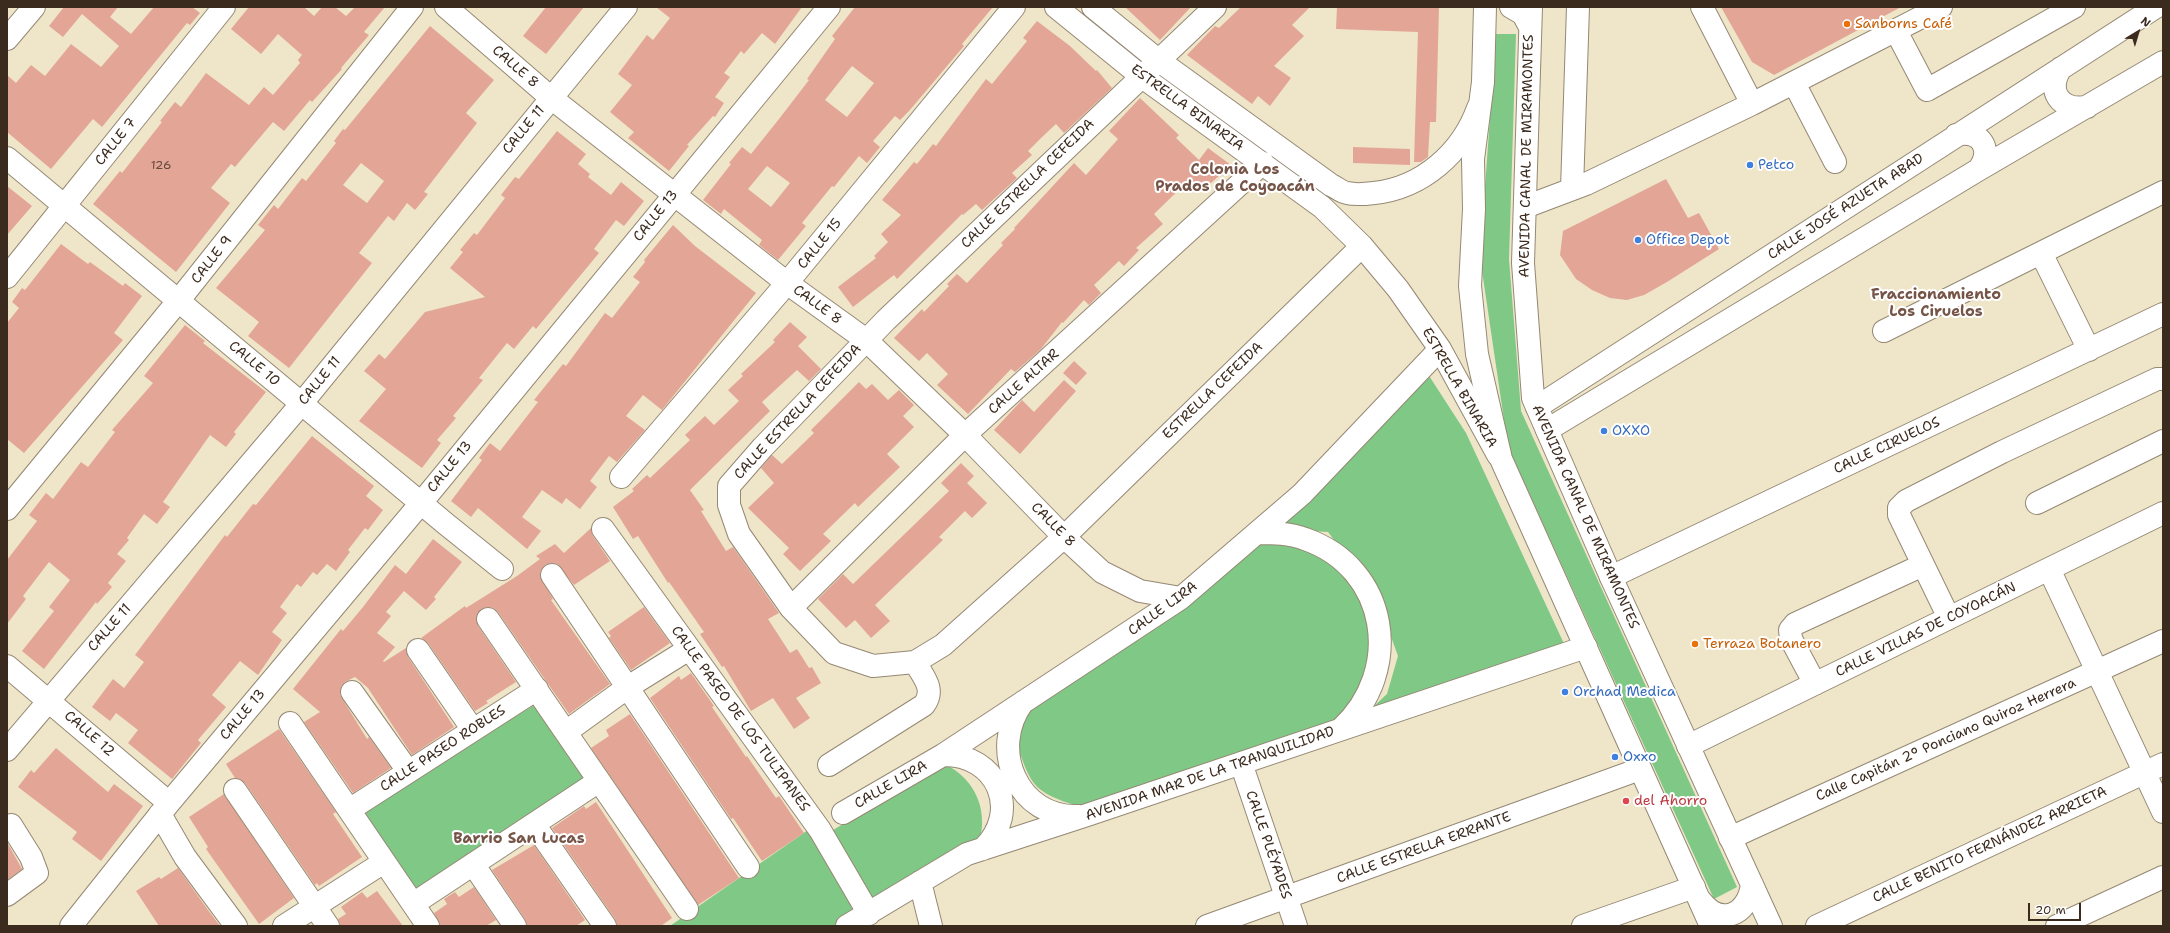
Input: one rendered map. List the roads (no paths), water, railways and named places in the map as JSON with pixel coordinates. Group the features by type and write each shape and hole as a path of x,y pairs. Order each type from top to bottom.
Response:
{"street":[{"path":"7,40 34,7"},
{"name":"CALLE 7","path":"7,277 224,7"},
{"name":"CALLE 9","path":"7,508 180,300 412,7"},
{"name":"CALLE 8","path":"446,7 550,97 787,283 866,340 965,435 1064,537 1102,572 1140,591 1181,598"},
{"name":"CALLE 11","path":"7,750 302,403 550,97 626,7"},
{"name":"CALLE 13","path":"71,926 165,809 421,503 829,7"},
{"name":"CALLE 15","path":"621,477 787,283 1014,7"},
{"name":"ESTRELLA BINARIA","path":"1056,7 1141,76 1322,206 1362,246 1398,289 1440,349 1501,459"},
{"name":"ESTRELLA BINARIA","path":"1093,7 1158,60 1330,185 1346,193 1375,193 1398,188 1414,182 1443,162 1466,134 1480,100 1483,82"},
{"name":"CALLE ESTRELLA CEFEIDA","path":"1064,537 943,644 915,662 873,666 834,653 791,608 739,534 729,505 729,486 763,447 866,340 1215,7"},
{"path":"1500,7 1485,16 1483,82 1473,159 1474,209 1470,286 1478,354 1501,459 1711,926"},
{"path":"1511,7 1530,17"},
{"path":"1572,189 1578,7"},
{"path":"1702,7 1752,104"},
{"path":"1525,207 1572,189 1752,104 1940,7"},
{"path":"1896,31 1927,90 2074,7"},
{"name":"CALLE JOSÉ AZUETA ABAD","path":"1537,407 2156,7"},
{"name":"AVENIDA CANAL DE MIRAMONTES","path":"1530,17 1523,263 1533,398 1611,577 1770,926"},
{"path":"1547,430 1978,170 2163,62"},
{"path":"2061,68 2055,77 2054,88 2058,98 2066,105 2076,108 2087,106"},
{"path":"1794,83 1835,162"},
{"path":"1956,135 1964,133 1980,139 1985,147 1985,159 1978,170"},
{"name":"CALLE 10","path":"7,158 180,300 421,503 502,569"},
{"name":"CALLE ALTAR","path":"791,608 965,435 1263,164"},
{"path":"1884,331 2163,192"},
{"path":"1331,216 1337,216 1348,210 1350,204 1346,193"},
{"name":"ESTRELLA CEFEIDA","path":"1064,537 1362,246"},
{"path":"2041,253 2089,350"},
{"name":"CALLE CIRUELOS","path":"1611,577 2163,314"},
{"name":"CALLE LIRA","path":"843,813 943,755 1181,598 1302,494 1440,349"},
{"path":"1949,618 1899,515 1899,508 1906,501 2016,446 2157,379 2163,379"},
{"path":"2037,503 2163,441"},
{"name":"CALLE VILLAS DE COYOACÁN","path":"1688,746 2163,513"},
{"name":"CALLE PASEO DE LOS TULIPANES","path":"603,529 820,830 869,914"},
{"path":"1257,534 1290,535 1305,539 1330,551 1347,564 1358,577 1373,605 1380,635 1379,666 1371,688 1360,708 1339,731"},
{"path":"1815,684 1791,639 1790,630 1795,624 1922,565"},
{"path":"2049,569 2097,672 2154,768 2163,812"},
{"path":"552,575 748,867"},
{"path":"488,619 687,909"},
{"name":"Calle Capitán 2º Ponciano Quiroz Herrera","path":"1730,838 2163,641"},
{"name":"AVENIDA MAR DE LA TRANQUILIDAD","path":"847,926 967,854 1339,731 1586,647"},
{"path":"566,732 628,687 689,649"},
{"path":"418,650 473,730"},
{"path":"829,765 924,705 930,698 930,690 915,662"},
{"name":"CALLE 12","path":"7,666 48,700 165,809 185,857 236,926"},
{"name":"CALLE PASEO ROBLES","path":"349,810 537,689"},
{"path":"352,692 408,771"},
{"path":"1024,701 1012,721 1007,745 1011,768 1016,779 1030,798 1051,811 1063,814 1087,815"},
{"path":"290,723 428,926"},
{"path":"943,755 960,756 976,763 986,770 999,789 1002,800 1001,822 991,841 983,849"},
{"name":"CALLE PLÉYADES","path":"1241,763 1296,926"},
{"name":"CALLE BENITO FERNÁNDEZ ARRIETA","path":"1817,926 2154,768"},
{"name":"CALLE ESTRELLA ERRANTE","path":"1207,926 1640,769"},
{"path":"413,904 599,781"},
{"path":"235,790 328,926"},
{"path":"534,824 605,926"},
{"path":"7,895 37,873 31,857 11,825"},
{"path":"284,926 314,905 384,862"},
{"path":"473,864 515,926"},
{"path":"2057,926 2163,877"},
{"path":"920,882 931,926"},
{"path":"1697,894 1707,909 1713,914 1732,914 1741,910 1747,903 1752,884"},
{"path":"1583,926 1697,894"},
{"path":"1736,926 1748,921 1756,921 1770,926"}],"place":[{"name":"Sanborns Café","path":"1847,24"},
{"name":"Petco","path":"1750,165"},
{"name":"Office Depot","path":"1638,240"},
{"name":"OXXO","path":"1604,431"},
{"name":"Terraza Botanero","path":"1695,644"},
{"name":"Orchad Medica","path":"1565,692"},
{"name":"Oxxo","path":"1615,757"},
{"name":"del Ahorro","path":"1626,801"}],"district":[{"name":"Colonia Los Prados de Coyoacán","path":"1235,178"},
{"name":"Fraccionamiento Los Ciruelos","path":"1936,304"},
{"name":"Barrio San Lucas","path":"519,839"}]}
